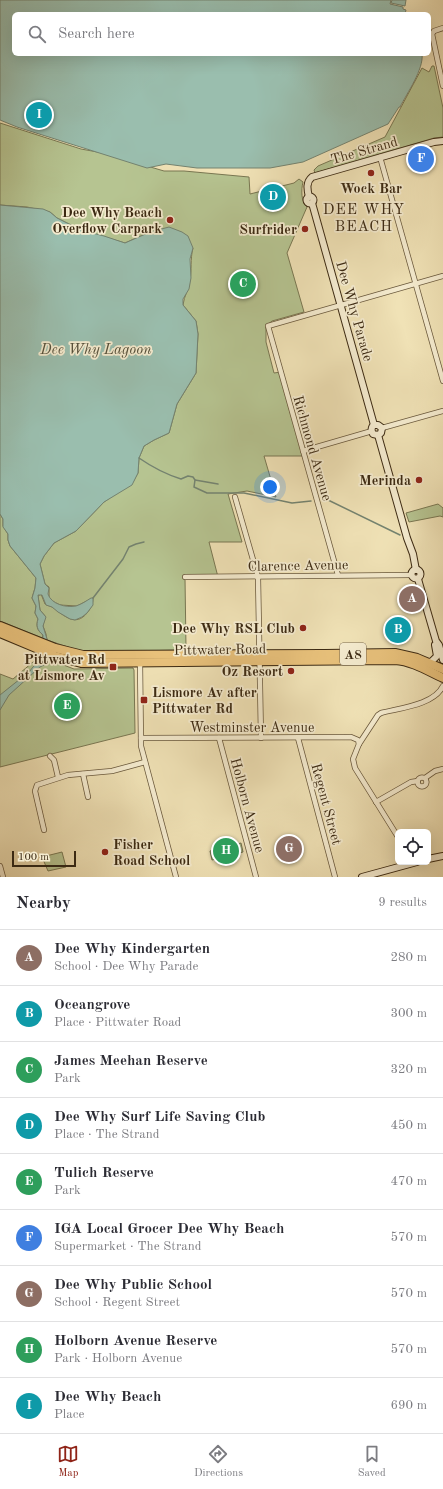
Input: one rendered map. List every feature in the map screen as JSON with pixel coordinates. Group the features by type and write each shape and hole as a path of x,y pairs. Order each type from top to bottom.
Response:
{"highway":[{"name":"Pittwater Road","path":"0,626 55,652 83,655 140,659 260,658 395,653 417,658 443,669"},
{"name":"Pittwater Road","path":"0,633 41,646"},
{"name":"Pittwater Road","path":"260,658 400,661 415,665 443,678"}],"main road":[{"name":"The Strand","path":"309,196 307,185 312,177 434,142 443,141"},
{"name":"Dee Why Parade","path":"309,196 314,198 312,203 342,306 373,428"},
{"path":"378,435 382,432 380,425 373,428 375,435 378,435 413,554 414,572 420,573 418,578 436,641 436,656 432,661 428,662"},
{"path":"436,641 439,645 443,660"},
{"path":"431,858 443,856"},
{"path":"362,877 404,865"}],"street":[{"path":"443,28 432,32 443,86"},
{"path":"380,157 443,381"},
{"path":"342,306 443,276"},
{"name":"Richmond Avenue","path":"338,575 268,326 342,306"},
{"path":"382,428 443,411"},
{"path":"303,451 373,428"},
{"path":"234,497 258,577 261,738"},
{"name":"Clarence Avenue","path":"185,578 414,572"},
{"path":"140,659 141,746 176,877"},
{"path":"395,832 354,765 353,760 359,744 381,713 414,706 430,699 437,694 443,686"},
{"name":"Westminster Avenue","path":"141,738 350,737 358,740 359,744"},
{"name":"Holborn Avenue","path":"219,738 256,877"},
{"name":"Regent Street","path":"298,738 335,877"},
{"path":"50,756 54,760 58,778"},
{"path":"44,830 35,791 37,785 68,775 112,771 145,762"},
{"path":"376,802 411,782 418,781 420,778 425,778 435,771 443,769"},
{"path":"83,774 88,797"},
{"path":"418,781 419,785 424,786 427,782 425,778"},
{"path":"0,866 3,877"}],"green space":[{"path":"432,66 434,66 443,108 443,137 434,138 315,173 314,170 318,166 385,137 422,68 429,72"},
{"path":"0,123 81,149 103,153 164,171 184,171 249,177 250,194 294,183 299,179 303,182 302,196 307,207 287,253 304,312 272,321 266,326 266,342 274,373 281,372 304,456 264,456 276,497 247,491 228,494 242,542 209,542 218,577 185,578 186,648 184,650 83,652 47,640 43,626 45,616 40,610 38,596 41,594 45,604 53,607 66,617 74,620 83,617 91,608 93,598 77,606 60,605 52,601 49,598 49,587 45,584 40,564 54,543 76,531 104,502 133,482 138,473 139,458 144,446 169,433 177,404 196,373 198,334 196,321 183,305 191,272 193,248 150,232 125,243 81,230 57,218 50,212 27,207 0,205"},
{"path":"438,504 443,508 443,517 440,516 409,522 406,513"},
{"path":"0,514 3,519 3,526 8,534 10,546 36,578 32,598 36,606 35,613 38,619 38,630 43,635 42,638 0,621"},
{"path":"40,656 74,669 133,668 135,733 0,767 0,674 13,679"},
{"path":"241,843 243,852 212,860 210,851"},
{"path":"62,852 66,867 48,871 42,857"}],"water":[{"path":"0,0 391,0 390,4 403,7 403,9 406,10 406,12 12,12 12,56 422,56 418,74 400,107 388,124 303,162 270,168 197,168 166,164 147,168 17,127 0,120"},
{"path":"392,0 406,0 405,6 391,3"},
{"name":"Dee Why Lagoon","path":"0,205 43,209 81,230 125,243 150,232 169,227 182,232 188,236 193,248 190,259 191,278 189,289 183,299 183,305 196,321 198,334 196,373 177,404 169,433 144,446 139,458 138,473 132,485 104,502 76,531 54,543 40,564 45,584 49,588 48,594 52,600 64,606 76,606 93,598 93,605 87,613 75,620 70,619 52,607 46,605 42,595 38,595 40,610 46,617 43,626 47,639 48,656 46,664 40,667 9,695 0,710 0,695 30,671 42,657 43,635 38,628 38,619 35,613 36,606 32,598 36,578 10,546 8,534 3,527 3,519 0,514"}],"waterway":[{"path":"139,458 159,470 175,477 181,479 188,476 193,477 195,480 194,487 207,493 244,493 292,503 311,501"},
{"path":"195,480 218,484"},
{"path":"322,499 326,499 400,535"},
{"path":"93,598 123,559 129,547 144,542"}],"place":[{"name":"Dee Why Beach","path":"39,115"},
{"name":"IGA Local Grocer Dee Why Beach","path":"421,159"},
{"name":"Wock Bar","path":"371,173"},
{"name":"Dee Why Surf Life Saving Club","path":"273,197"},
{"name":"Dee Why Beach Overflow Carpark","path":"170,220"},
{"name":"Surfrider","path":"305,229"},
{"name":"James Meehan Reserve","path":"243,284"},
{"name":"Merinda","path":"419,480"},
{"name":"Dee Why Kindergarten","path":"412,599"},
{"name":"Dee Why RSL Club","path":"303,628"},
{"name":"Oceangrove","path":"398,630"},
{"name":"Pittwater Rd at Lismore Av","path":"113,667"},
{"name":"Oz Resort","path":"291,671"},
{"name":"Lismore Av after Pittwater Rd","path":"144,700"},
{"name":"Tulich Reserve","path":"67,706"},
{"name":"Dee Why Public School","path":"289,849"},
{"name":"Holborn Avenue Reserve","path":"226,851"},
{"name":"Fisher Road School","path":"105,852"}],"district":[{"name":"DEE WHY BEACH","path":"364,218"}]}
